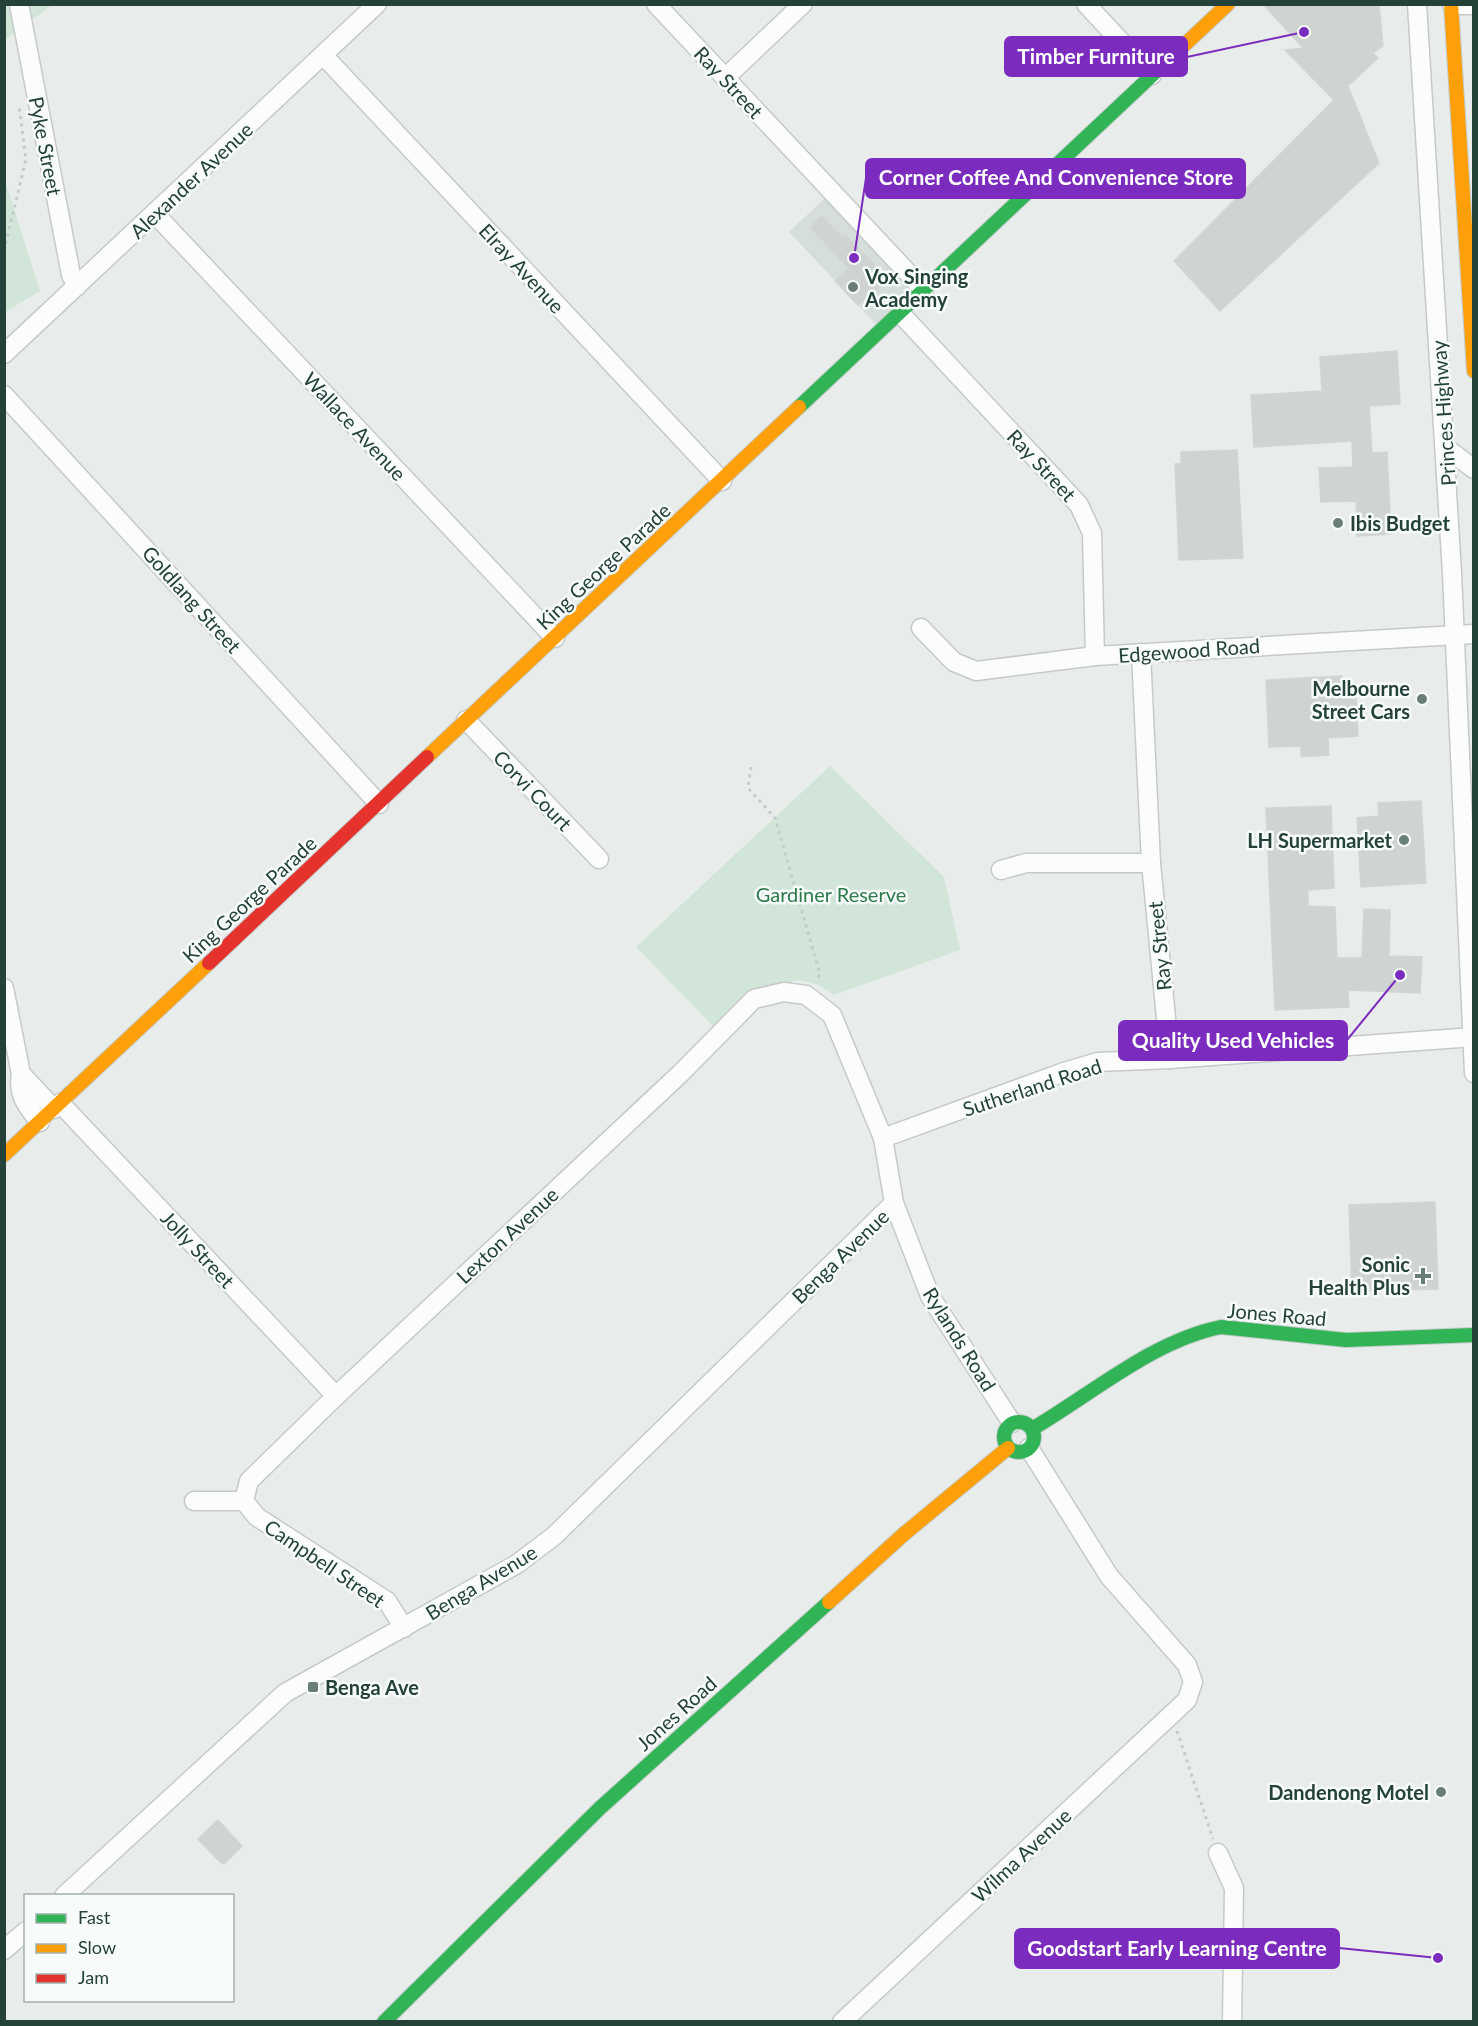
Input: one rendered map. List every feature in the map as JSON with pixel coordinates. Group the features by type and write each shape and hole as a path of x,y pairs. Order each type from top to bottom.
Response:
{"main road":[{"name":"King George Parade","path":"4,1155 380,804 466,720 1228,4"},
{"name":"Princes Highway","path":"1451,5 1473,370"},
{"name":"Jones Road","path":"1032,1430 1147,1356 1180,1338 1201,1330 1221,1327 1346,1340 1473,1335"},
{"path":"1023,1422 1032,1430 1033,1443 1029,1448 1018,1452 1008,1448 1004,1441 1004,1434 1012,1423 1023,1422"},
{"name":"Jones Road","path":"384,2022 600,1808 904,1534 1008,1448"}],"street":[{"name":"Pyke Street","path":"20,4 71,275 78,286"},
{"name":"Alexander Avenue","path":"4,354 377,4"},
{"name":"Ray Street","path":"656,4 924,290"},
{"path":"725,78 803,4"},
{"path":"1086,4 1152,75"},
{"name":"Princes Highway","path":"1417,4 1446,448 1473,1073"},
{"path":"1451,5 1473,5"},
{"name":"Elray Avenue","path":"323,55 722,481"},
{"name":"Wallace Avenue","path":"155,214 555,638"},
{"name":"Ray Street","path":"900,313 1079,504 1092,533 1095,656"},
{"name":"Goldlang Street","path":"4,394 380,804"},
{"path":"1446,448 1473,469"},
{"name":"Edgewood Road","path":"921,628 954,662 976,672 1095,656 1473,634"},
{"name":"Ray Street","path":"1141,653 1151,863 1170,1059"},
{"name":"Corvi Court","path":"466,720 599,859"},
{"path":"1001,870 1026,863 1151,863"},
{"path":"4,988 21,1074 20,1086 24,1103 40,1122"},
{"name":"Lexton Avenue","path":"244,1501 249,1480 681,1073 754,999 784,992 806,995"},
{"name":"Rylands Road","path":"806,995 832,1015 882,1137 894,1203 930,1296 1012,1423"},
{"name":"Sutherland Road","path":"882,1137 1098,1062 1170,1059 1472,1037"},
{"name":"Jolly Street","path":"21,1074 57,1106 336,1396"},
{"name":"Benga Avenue","path":"66,1894 285,1693 517,1564 554,1536 894,1203"},
{"name":"Wilma Avenue","path":"842,2022 1187,1701 1193,1682 1187,1665 1109,1576 1029,1448"},
{"path":"194,1500 244,1501"},
{"name":"Campbell Street","path":"244,1501 257,1517 387,1601 404,1628"},
{"path":"1218,1853 1234,1888 1232,2022"},
{"path":"4,1950 24,1933"}],"path":[{"path":"4,251 26,159"},
{"path":"751,767 748,788 774,818 820,974 806,995"},
{"path":"1172,1715 1218,1853"}],"shaded area":[{"path":"826,197 913,289 876,324 789,232"}],"green space":[{"path":"5,5 52,5 5,40"},
{"path":"4,177 40,291 5,312 4,312"},
{"name":"Gardiner Reserve","path":"830,766 944,877 960,950 834,995 819,985 798,980 757,991 715,1028 636,947"}],"building":[{"path":"1263,4 1379,4 1383,46 1373,53 1378,58 1348,86 1379,163 1220,311 1174,261 1334,100 1285,50 1303,48"},
{"path":"822,216 843,238 846,235 888,280 858,305 835,281 849,268 810,227"},
{"path":"1397,351 1400,404 1369,406 1372,453 1387,452 1391,534 1357,536 1356,501 1321,502 1319,468 1353,467 1352,441 1254,447 1251,395 1322,391 1320,357"},
{"path":"1237,450 1243,558 1179,560 1175,464 1181,464 1181,452"},
{"path":"1342,676 1343,696 1356,696 1358,736 1328,738 1329,755 1301,757 1301,746 1269,747 1266,680"},
{"path":"1421,801 1426,883 1361,887 1357,818 1379,816 1378,803"},
{"path":"1331,806 1334,888 1308,890 1308,906 1335,907 1337,958 1362,958 1364,909 1390,910 1389,956 1422,957 1420,993 1348,990 1349,1007 1275,1010 1266,808"},
{"path":"1435,1202 1438,1289 1352,1291 1349,1205"},
{"path":"218,1820 242,1846 224,1864 198,1839"}],"traffic: fast":[{"path":"799,407 1163,65"},
{"path":"1032,1429 1147,1356 1196,1334 1221,1327 1346,1340 1474,1335"},
{"path":"1019,1422 1030,1426 1034,1437 1030,1448 1019,1452 1008,1448 1004,1437 1008,1426 1019,1422"},
{"path":"384,2022 600,1808 829,1602"}],"traffic: slow":[{"path":"1163,65 1228,4"},
{"path":"1451,4 1474,371"},
{"path":"427,757 799,407"},
{"path":"4,1155 209,963"},
{"path":"829,1602 904,1534 1008,1448"}],"traffic: jam":[{"path":"209,963 427,757"}],"place":[{"name":"Timber Furniture","path":"1304,32"},
{"name":"Corner Coffee And Convenience Store","path":"854,258"},
{"name":"Vox Singing Academy","path":"853,287"},
{"name":"Ibis Budget","path":"1338,523"},
{"name":"Melbourne Street Cars","path":"1422,699"},
{"name":"LH Supermarket","path":"1404,840"},
{"name":"Quality Used Vehicles","path":"1400,975"},
{"name":"Sonic Health Plus","path":"1423,1276"},
{"name":"Benga Ave","path":"313,1687"},
{"name":"Dandenong Motel","path":"1441,1792"},
{"name":"Goodstart Early Learning Centre","path":"1438,1958"}]}
